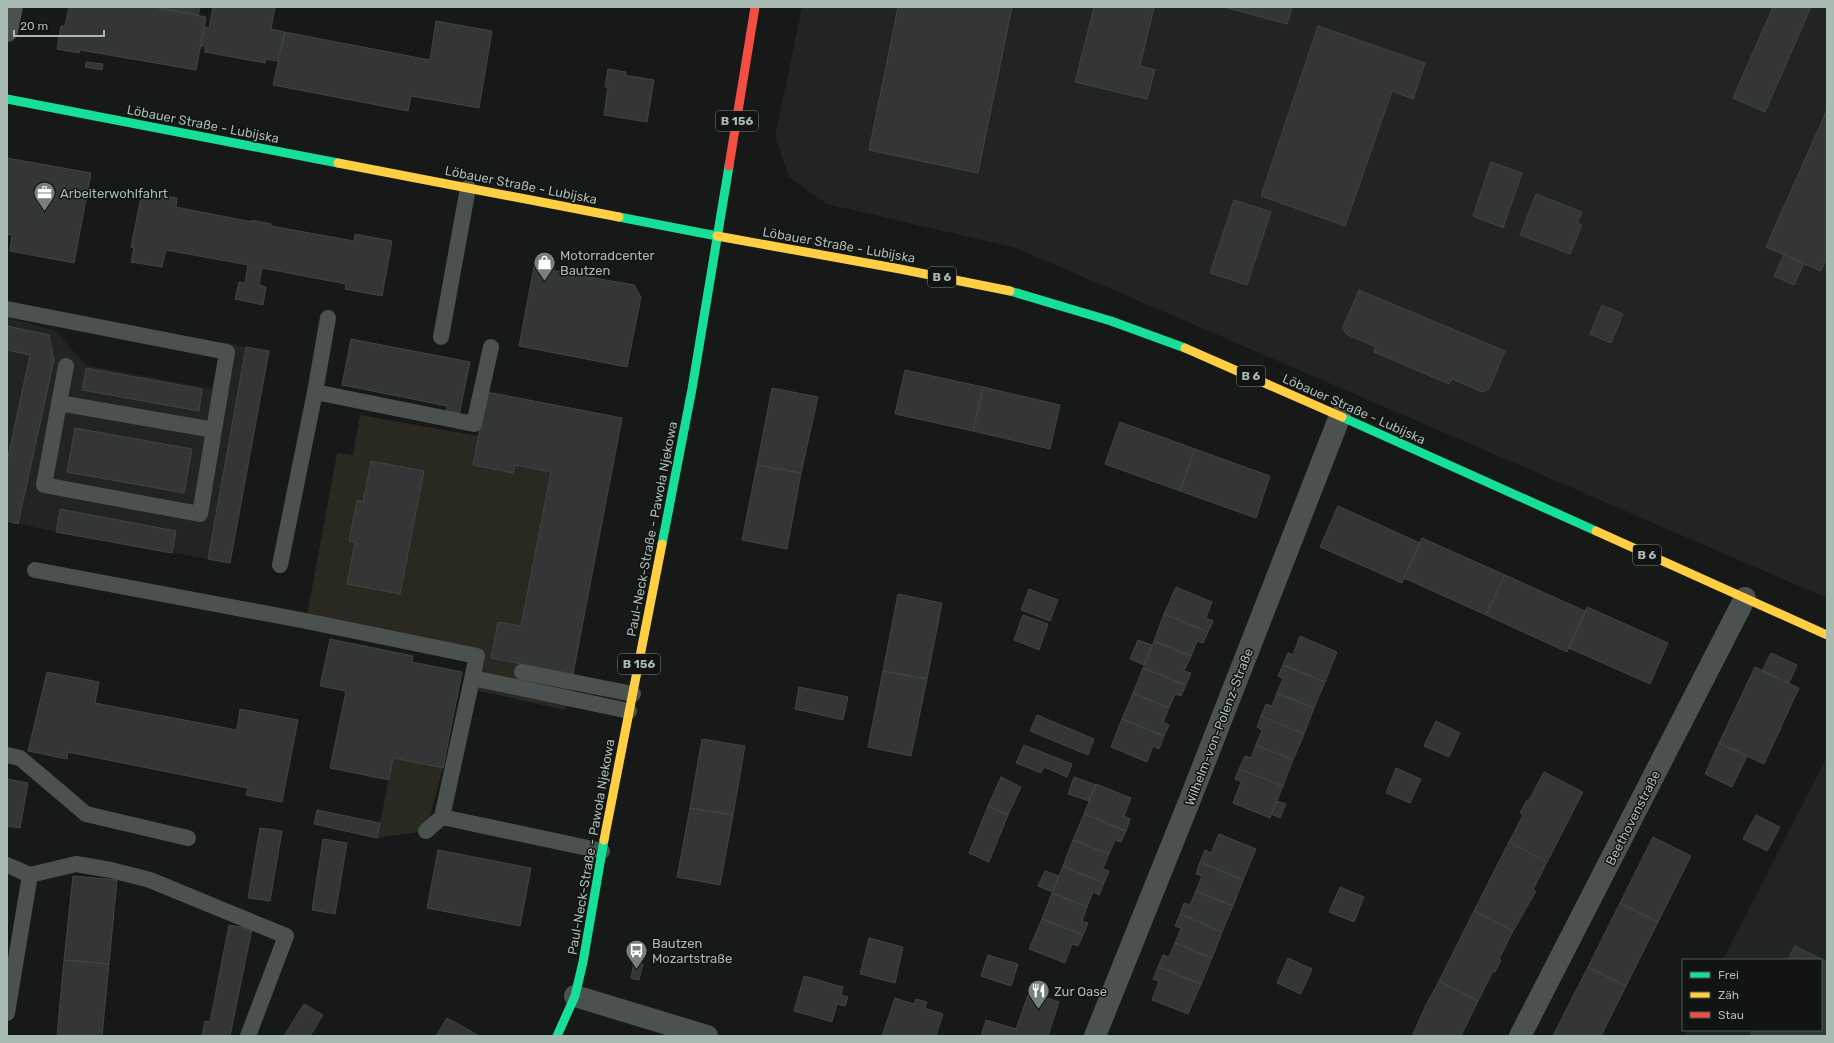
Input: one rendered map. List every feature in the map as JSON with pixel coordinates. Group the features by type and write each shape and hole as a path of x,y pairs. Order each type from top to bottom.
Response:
{"main road":[{"name":"B 156","path":"717,236 755,7"},
{"name":"Löbauer Straße - Lubijska","path":"7,98 717,236 900,269 1010,291 1111,321 1161,338 1340,416 1826,634"},
{"name":"Paul-Neck-Straße - Pawoła Njekowa","path":"557,1036 575,996 692,389 717,236"}],"street":[{"path":"7,31 12,7"},
{"name":"Wilhelm-von-Polenz-Straße","path":"1095,1036 1189,802 1340,416"},
{"name":"Beethovenstraße","path":"1520,1036 1745,598"},
{"path":"575,996 707,1036"}],"lane":[{"path":"442,337 468,188"},
{"path":"7,309 227,352 200,514 44,485 66,366"},
{"path":"280,565 315,392 328,318"},
{"path":"315,392 474,424 491,347"},
{"path":"59,403 214,430"},
{"path":"35,570 306,621 477,656 465,738 442,817 426,831"},
{"path":"522,672 633,694"},
{"path":"473,678 629,711"},
{"path":"7,755 20,758 86,814 188,838"},
{"path":"442,817 602,852"},
{"path":"7,865 30,874 76,864 111,870 150,880 286,936 248,1036"},
{"path":"7,1013 30,874"}],"shaded area":[{"path":"802,7 1827,7 1827,598 1016,248 827,204 789,177 775,137"},
{"path":"7,318 55,330 86,365 212,389 222,342 269,351 230,563 56,532 7,521"},
{"path":"360,415 479,436 473,465 515,465 551,472 521,626 499,622 491,658 573,674 565,710 471,689 477,656 306,621 337,453 353,455"},
{"path":"1827,756 1827,1036 1685,1036 1688,1031 1822,1031 1822,959 1724,959"},
{"path":"393,758 443,768 426,831 377,838"}],"building":[{"path":"69,7 153,7 206,17 196,70 80,50 79,53 57,49 61,26 65,26"},
{"path":"153,7 200,7 198,15"},
{"path":"213,7 275,7 271,29 285,32 278,61 266,59 265,63 205,52 205,46 201,46 204,27 209,28"},
{"path":"898,7 1012,7 978,173 869,150"},
{"path":"1094,7 1154,7 1140,66 1155,70 1147,99 1075,82"},
{"path":"1224,7 1292,7 1287,24"},
{"path":"1773,7 1811,7 1765,112 1733,98"},
{"path":"436,21 492,31 479,108 411,96 408,111 273,85 285,32 430,60"},
{"path":"1318,26 1425,63 1413,99 1392,91 1345,226 1261,196"},
{"path":"86,62 103,64 102,70 85,67"},
{"path":"608,69 626,72 625,75 654,80 647,122 604,115 608,87 605,87"},
{"path":"1827,110 1827,257 1821,271 1766,247"},
{"path":"7,158 91,173 74,263 10,251 12,235 7,234"},
{"path":"1491,162 1522,173 1503,228 1473,216"},
{"path":"142,192 177,198 176,207 252,222 252,220 271,224 271,226 354,241 355,234 392,241 382,296 345,289 346,284 262,268 259,285 266,287 263,305 235,299 239,282 245,283 248,265 166,250 162,267 131,262 134,248 131,247"},
{"path":"1536,194 1582,212 1577,223 1582,225 1570,254 1520,235"},
{"path":"1234,200 1271,212 1247,285 1210,273"},
{"path":"1784,255 1804,263 1794,285 1774,276"},
{"path":"534,267 634,285 641,297 627,367 519,346"},
{"path":"1359,290 1505,351 1489,389 1482,392 1452,379 1449,384 1374,352 1376,347 1346,334 1343,327"},
{"path":"1602,305 1623,314 1611,343 1590,334"},
{"path":"7,326 49,335 54,360 18,524 7,521 7,462 30,355 7,350"},
{"path":"351,339 470,362 458,420 445,418 447,406 342,385"},
{"path":"246,347 269,351 230,563 208,559"},
{"path":"86,368 202,389 199,411 82,390"},
{"path":"905,370 983,387 973,431 895,414"},
{"path":"983,387 1060,405 1050,449 973,431"},
{"path":"772,388 818,397 801,473 757,465"},
{"path":"487,392 622,418 573,674 491,658 498,622 521,626 551,472 515,465 513,473 473,465"},
{"path":"1120,422 1195,449 1180,491 1105,464"},
{"path":"75,428 192,449 184,493 67,472"},
{"path":"1195,449 1270,476 1256,518 1180,491"},
{"path":"371,461 424,471 400,594 347,584 355,542 349,541 357,500 363,502"},
{"path":"757,465 801,473 787,549 742,540"},
{"path":"1338,506 1420,543 1402,583 1320,547"},
{"path":"60,509 176,531 172,553 56,532"},
{"path":"1422,538 1505,575 1486,615 1404,578"},
{"path":"1505,575 1585,611 1567,652 1486,615"},
{"path":"1176,587 1212,602 1206,618 1213,621 1208,632 1164,614"},
{"path":"1029,589 1058,600 1050,621 1021,610"},
{"path":"898,594 942,603 927,679 883,671"},
{"path":"1587,607 1668,643 1650,684 1569,648"},
{"path":"1164,614 1208,632 1203,643 1197,641 1191,656 1154,641"},
{"path":"1023,615 1048,624 1039,650 1014,640"},
{"path":"1300,636 1337,652 1325,682 1283,665 1288,653 1293,655"},
{"path":"330,639 413,656 412,662 462,672 443,768 393,758 389,780 330,768 346,691 320,686"},
{"path":"1138,640 1152,645 1144,665 1130,659"},
{"path":"1154,641 1191,656 1184,671 1191,673 1186,685 1143,668"},
{"path":"1771,653 1797,665 1789,683 1762,671"},
{"path":"1283,665 1325,682 1314,708 1277,693 1283,678 1278,676"},
{"path":"1755,667 1799,688 1764,764 1719,743"},
{"path":"1143,668 1186,685 1181,696 1175,694 1169,708 1133,693"},
{"path":"883,671 927,679 911,756 868,747"},
{"path":"47,672 99,682 95,703 237,730 240,709 298,720 282,802 246,795 248,788 68,752 67,759 28,751"},
{"path":"799,687 848,697 843,720 795,709"},
{"path":"1133,693 1169,708 1163,722 1169,725 1164,736 1122,719"},
{"path":"1277,693 1314,708 1304,734 1261,716 1266,704 1272,706"},
{"path":"1037,715 1094,739 1088,755 1030,731"},
{"path":"1261,716 1304,734 1293,760 1256,745 1262,730 1257,727"},
{"path":"1122,719 1164,736 1159,749 1153,746 1147,762 1111,747"},
{"path":"1436,721 1460,733 1449,757 1424,746"},
{"path":"702,739 745,746 733,815 690,808"},
{"path":"1719,743 1747,756 1732,787 1705,774"},
{"path":"1024,745 1072,764 1067,777 1044,767 1041,773 1016,763"},
{"path":"1256,745 1293,760 1283,786 1239,769 1245,756 1251,758"},
{"path":"1396,768 1421,779 1410,803 1386,793"},
{"path":"1239,769 1283,786 1270,818 1233,803 1241,782 1235,779"},
{"path":"1544,772 1583,792 1547,862 1509,842 1523,815 1520,813"},
{"path":"1001,777 1021,787 1008,815 988,806"},
{"path":"1074,777 1096,785 1089,801 1068,794"},
{"path":"7,779 28,783 20,828 7,826"},
{"path":"1096,784 1131,798 1124,816 1130,819 1126,831 1084,814"},
{"path":"1277,801 1286,804 1280,818 1271,814"},
{"path":"988,806 1008,815 989,862 969,853"},
{"path":"690,808 733,815 720,885 677,877"},
{"path":"317,810 380,823 377,838 314,824"},
{"path":"1084,814 1126,831 1121,842 1115,840 1109,854 1073,840"},
{"path":"1756,815 1780,827 1767,851 1743,839"},
{"path":"260,828 282,831 270,901 248,898"},
{"path":"1219,834 1256,849 1243,880 1200,862 1205,850 1211,853"},
{"path":"1653,837 1691,856 1658,922 1620,903"},
{"path":"323,839 347,843 335,914 312,910"},
{"path":"1073,840 1109,854 1103,869 1109,871 1104,883 1063,866"},
{"path":"1509,842 1547,862 1533,890 1536,891 1513,931 1474,911"},
{"path":"438,850 531,868 520,926 427,908"},
{"path":"1200,862 1243,880 1233,906 1196,891 1202,876 1196,874"},
{"path":"1063,866 1104,883 1099,895 1093,892 1087,907 1052,893"},
{"path":"1045,871 1059,876 1052,892 1038,886"},
{"path":"73,876 117,880 109,964 64,960"},
{"path":"1340,887 1364,897 1354,922 1329,912"},
{"path":"1196,891 1233,906 1222,932 1180,914 1184,903 1190,905"},
{"path":"1052,893 1087,907 1082,921 1088,923 1083,935 1042,919"},
{"path":"1620,903 1658,922 1626,986 1588,967"},
{"path":"1474,911 1513,931 1499,959 1501,960 1495,972 1493,971 1478,1001 1439,981"},
{"path":"1180,914 1222,932 1212,958 1175,943 1181,928 1175,926"},
{"path":"1042,919 1083,935 1078,946 1072,944 1065,963 1029,949"},
{"path":"229,925 252,929 230,1036 202,1036 205,1021 210,1022"},
{"path":"869,938 903,947 895,983 860,974"},
{"path":"1175,943 1212,958 1201,984 1158,967 1163,955 1169,957"},
{"path":"1795,946 1821,959 1788,959"},
{"path":"988,955 1018,964 1011,986 981,976"},
{"path":"1288,958 1312,969 1301,994 1277,983"},
{"path":"64,960 109,964 102,1036 57,1036"},
{"path":"1822,960 1827,962 1827,1036 1750,1036 1752,1031 1822,1031"},
{"path":"634,962 643,964 639,980 631,978"},
{"path":"1158,967 1201,984 1188,1014 1152,1000 1159,981 1153,979"},
{"path":"1588,967 1626,986 1601,1036 1562,1036 1555,1032"},
{"path":"804,976 843,987 841,995 848,997 845,1006 837,1004 832,1022 794,1011"},
{"path":"1439,981 1478,1001 1461,1036 1412,1036 1425,1007"},
{"name":"Zur Oase","path":"1029,992 1059,1002 1048,1036 981,1036 986,1020 1016,1029"},
{"path":"895,998 914,1004 916,999 927,1002 925,1008 943,1014 936,1036 882,1036"},
{"path":"304,1004 323,1015 310,1036 284,1036"},
{"path":"447,1018 469,1030 479,1036 436,1036"},
{"path":"1555,1032 1562,1036 1553,1036"}],"traffic: fast":[{"path":"7,99 338,163"},
{"path":"662,544 692,389 729,166"},
{"path":"619,217 717,236"},
{"path":"1010,291 1111,321 1185,348"},
{"path":"1342,417 1596,531"},
{"path":"557,1036 575,996 583,962 604,840"}],"traffic: slow":[{"path":"338,163 619,217"},
{"path":"717,236 900,269 1010,291"},
{"path":"1185,348 1342,417"},
{"path":"1596,531 1827,635"},
{"path":"604,840 662,544"}],"traffic: jam":[{"path":"729,166 755,7"}],"place":[{"name":"Arbeiterwohlfahrt","path":"45,212"},
{"name":"Motorradcenter Bautzen","path":"545,282"},
{"name":"Bautzen Mozartstraße","path":"636,970"},
{"name":"Zur Oase","path":"1039,1010"}]}
